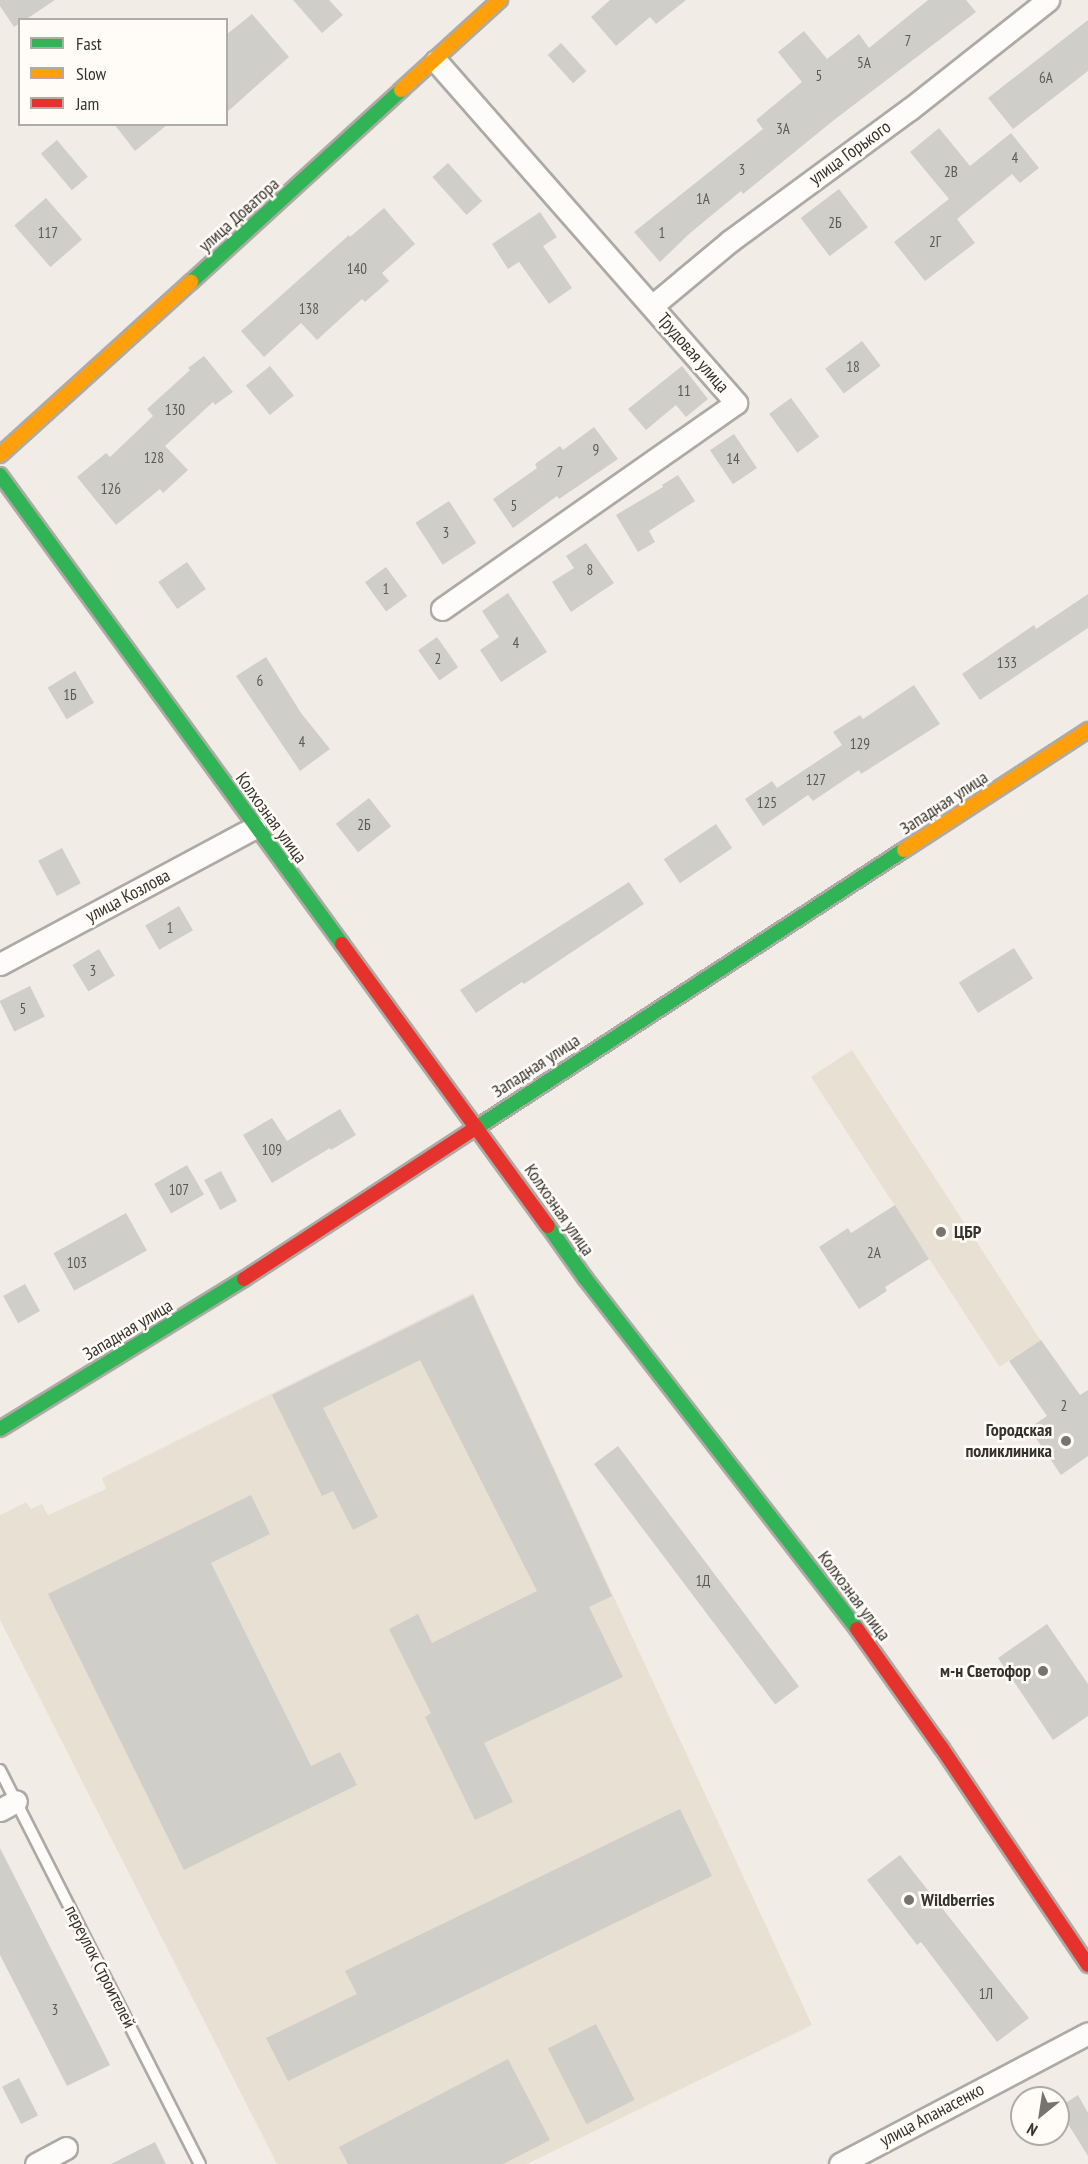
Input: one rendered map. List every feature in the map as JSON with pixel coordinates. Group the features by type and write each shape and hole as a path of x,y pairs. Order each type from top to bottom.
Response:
{"street":[{"name":"улица Доватора","path":"0,454 436,61 500,0"},
{"name":"улица Горького","path":"652,306 730,241 910,110 1048,0"},
{"name":"Трудовая улица","path":"436,61 736,403 442,609"},
{"name":"Колхозная улица","path":"0,475 255,827 477,1125 585,1278 843,1609 1082,1945 1088,1965"},
{"name":"Западная улица","path":"0,1429 219,1295 477,1125 787,927 1088,730"},
{"name":"улица Козлова","path":"0,964 255,827"},
{"name":"улица Апанасенко","path":"840,2164 1088,2033"},
{"path":"36,2164 66,2148"}],"lane":[{"name":"переулок Строителей","path":"0,1770 8,1805 200,2164"}],"shaded area":[{"name":"ЦБР","path":"852,1050 1040,1340 999,1367 811,1077"},
{"path":"473,1293 812,2025 527,2164 277,2164 0,1620 0,1515 26,1502 31,1509 42,1504 48,1515 106,1489 102,1478"}],"building":[{"path":"0,0 55,0 28,18 18,18 18,24 14,27 0,6"},
{"path":"293,0 329,0 343,15 322,33"},
{"path":"610,0 686,0 656,24 650,17 616,46 591,17"},
{"path":"928,0 966,0 976,12 834,120 743,194 741,191 689,234 660,262 634,232 763,129 756,120 802,82 778,52 804,31 827,59 859,34 869,48"},
{"path":"252,14 289,57 228,111 228,33"},
{"path":"1088,20 1088,71 1013,129 988,98"},
{"path":"561,43 586,71 573,83 548,55"},
{"path":"116,126 166,126 135,151"},
{"path":"939,128 970,166 1011,133 1039,168 1020,183 1012,174 957,219 975,243 925,281 894,242 949,199 910,152"},
{"path":"57,140 88,177 72,190 41,153"},
{"path":"448,163 482,201 467,215 432,177"},
{"path":"839,189 868,227 830,256 801,218"},
{"path":"46,198 82,240 50,267 14,226"},
{"path":"384,208 415,244 382,273 389,281 365,302 362,299 317,340 301,323 264,357 241,331 349,235 350,237"},
{"path":"540,212 557,237 543,246 572,288 549,304 519,262 508,269 492,244"},
{"path":"862,341 881,366 844,393 825,369"},
{"path":"204,356 233,392 215,405 213,402 165,446 188,470 163,493 160,489 116,525 77,477 106,453 110,457 153,416 147,409 190,370 188,368"},
{"path":"270,366 294,396 270,415 246,386"},
{"path":"682,366 708,399 686,417 676,405 646,430 628,409"},
{"path":"791,398 819,437 797,453 769,414"},
{"path":"594,427 618,459 559,499 557,496 513,528 493,499 537,468 535,464 560,446 563,450"},
{"path":"734,434 757,468 733,484 710,450"},
{"path":"678,475 695,501 649,531 655,542 638,552 616,515 663,487 662,485"},
{"path":"449,501 476,543 443,565 415,523"},
{"path":"586,543 614,583 571,612 552,582 574,568 566,556"},
{"path":"187,562 206,589 177,609 158,582"},
{"path":"386,567 407,596 386,611 365,582"},
{"path":"508,593 547,652 501,682 480,650 499,637 482,611"},
{"path":"1088,594 1088,628 980,700 962,674 1034,625 1036,629"},
{"path":"437,637 458,667 439,681 418,650"},
{"path":"266,657 301,713 330,749 300,771 236,676"},
{"path":"75,671 94,703 67,719 48,687"},
{"path":"914,685 940,724 861,774 859,770 813,801 808,795 763,826 745,799 772,781 777,788 842,745 833,732 860,715 863,719"},
{"path":"369,798 391,826 358,852 336,824"},
{"path":"716,824 732,848 680,883 664,859"},
{"path":"62,848 81,883 57,896 38,861"},
{"path":"629,882 644,904 476,1013 460,990"},
{"path":"179,906 193,930 159,950 145,926"},
{"path":"1014,948 1033,979 978,1013 959,982"},
{"path":"99,949 115,976 88,992 72,965"},
{"path":"30,986 45,1017 14,1031 0,1001"},
{"path":"340,1109 356,1135 272,1183 243,1135 272,1118 287,1141"},
{"path":"187,1165 204,1194 171,1213 154,1184"},
{"path":"221,1171 237,1201 220,1210 204,1180"},
{"path":"895,1205 929,1259 885,1287 887,1291 859,1309 819,1247 848,1228 851,1233"},
{"path":"126,1213 147,1251 74,1291 53,1253"},
{"path":"25,1284 40,1311 18,1323 3,1296"},
{"path":"473,1295 612,1596 589,1607 623,1677 484,1743 513,1802 475,1820 425,1717 431,1713 389,1629 418,1614 432,1643 537,1591 420,1360 323,1408 378,1517 353,1530 333,1491 322,1496 272,1395"},
{"path":"1041,1340 1080,1395 1088,1390 1088,1456 1061,1475 1029,1428 1047,1416 1009,1361"},
{"path":"618,1446 799,1686 775,1704 594,1464"},
{"path":"251,1495 270,1534 211,1563 311,1766 340,1752 357,1785 184,1870 48,1594"},
{"name":"м-н Светофор","path":"1047,1624 1088,1684 1088,1716 1053,1740 998,1658"},
{"path":"680,1809 712,1876 288,2081 266,2038 357,1994 345,1971"},
{"path":"0,1848 110,2065 67,2086 0,1955"},
{"path":"900,1855 1029,2018 997,2042 921,1942 917,1945 867,1880"},
{"path":"596,2024 635,2100 586,2124 548,2049"},
{"path":"508,2059 550,2140 503,2164 348,2164 339,2147"},
{"path":"19,2078 38,2115 21,2124 2,2087"},
{"path":"1078,2095 1088,2113 1088,2156 1070,2127 1070,2100"},
{"path":"155,2142 166,2164 111,2164"}],"traffic: fast":[{"path":"191,282 401,90"},
{"path":"0,475 342,944"},
{"path":"476,1128 904,850"},
{"path":"548,1226 585,1278 857,1629"},
{"path":"0,1429 244,1279"}],"traffic: slow":[{"path":"401,90 500,0"},
{"path":"0,455 191,282"},
{"path":"904,850 1088,730"}],"traffic: jam":[{"path":"342,944 548,1226"},
{"path":"244,1279 476,1128"},
{"path":"857,1629 941,1747 1088,1965"}],"place":[{"name":"ЦБР","path":"941,1232"},
{"name":"Городская поликлиника","path":"1066,1441"},
{"name":"м-н Светофор","path":"1043,1671"},
{"name":"Wildberries","path":"909,1900"}]}
